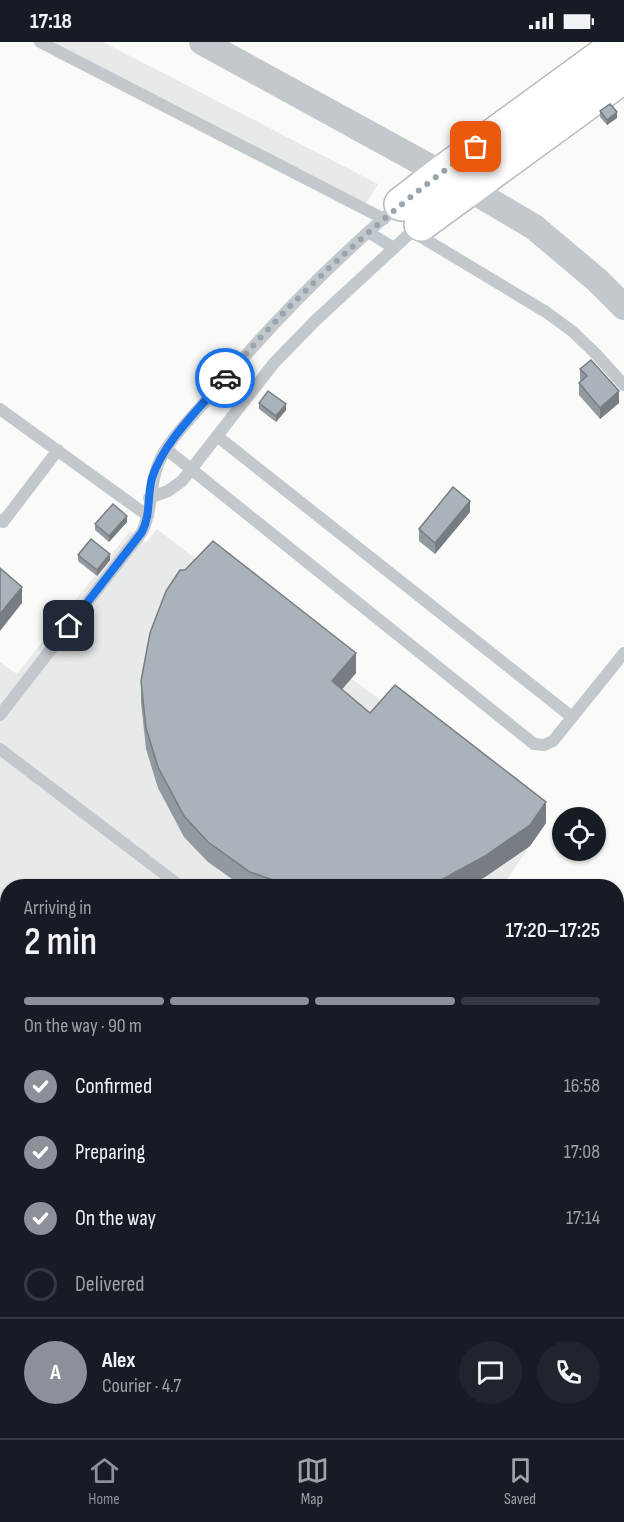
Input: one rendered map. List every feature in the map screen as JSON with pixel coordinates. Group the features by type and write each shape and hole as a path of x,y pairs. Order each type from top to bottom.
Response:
{"main road":[{"path":"404,219 454,181 621,42"},
{"path":"454,181 624,76"}],"street":[{"path":"202,42 534,227 597,279 624,307"}],"lane":[{"path":"40,42 404,219 572,331 624,385"},
{"path":"0,715 138,537 148,516 152,479 166,449 279,317 368,232 404,219"},
{"path":"149,498 168,492 182,481 274,363 316,320 394,248 404,219"},
{"path":"368,232 394,248"},
{"path":"0,409 148,516"},
{"path":"217,436 572,717"},
{"path":"166,449 534,744 544,745 553,741 624,653"},
{"path":"0,520 3,522 58,450"},
{"path":"0,749 171,879"}],"shaded area":[{"path":"33,42 103,42 378,184 360,213"},
{"path":"157,529 360,685 546,823 507,879 0,879 0,662 17,674 130,531 146,543"}],"building":[{"path":"610,104 617,112 607,120 600,111"},
{"path":"591,360 619,391 600,408 579,383 587,376 580,369"},
{"path":"268,391 286,404 276,416 259,403"},
{"path":"453,487 470,501 435,543 419,529"},
{"path":"113,504 127,516 109,536 95,524"},
{"path":"91,539 110,554 97,570 78,555"},
{"path":"213,541 356,653 332,681 370,713 395,685 546,802 530,825 485,856 443,879 270,879 250,872 208,842 184,816 158,767 146,728 141,681 150,633 166,591 180,570 185,570"},
{"path":"0,568 22,587 0,614"}],"way so far":[{"path":"225,378 279,317 368,232 476,147"}],"route":[{"path":"69,626 142,532 148,516 152,479 166,449 225,378"}]}
